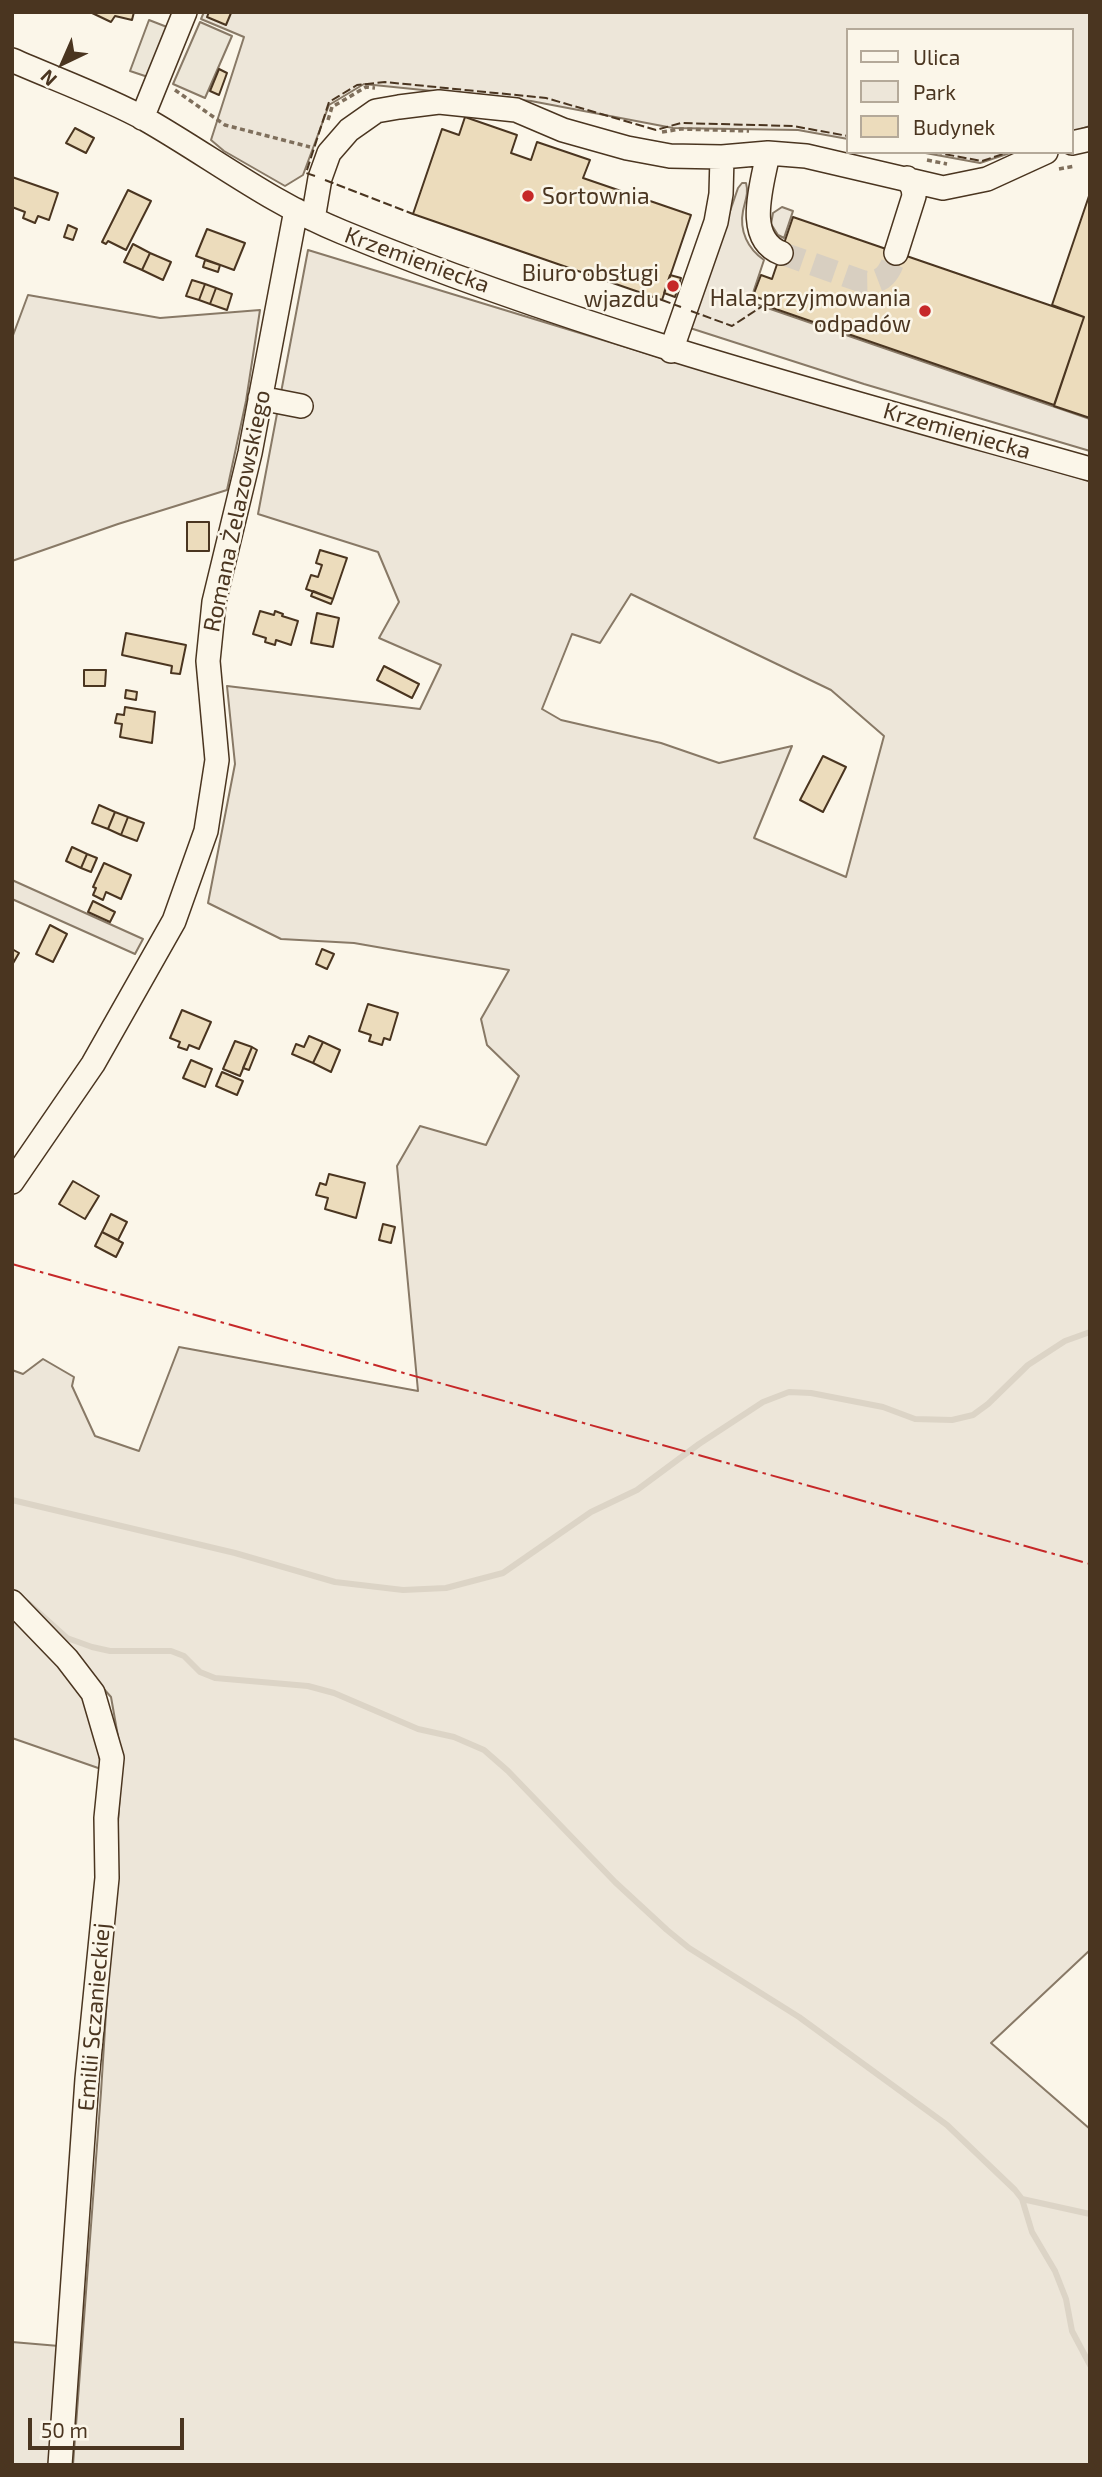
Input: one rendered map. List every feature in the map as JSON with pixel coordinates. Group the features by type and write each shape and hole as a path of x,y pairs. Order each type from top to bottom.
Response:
{"street":[{"path":"142,118 185,12"},
{"name":"Krzemieniecka","path":"12,60 142,118 305,214 403,257 671,351 1090,469"},
{"name":"Romana Żelazowskiego","path":"12,1182 93,1064 174,921 206,831 217,760 208,661 214,602 305,214 329,153 349,130 376,111 439,102 516,110 564,130 627,148 670,156 722,157 768,153 806,156 943,188 986,179 1041,154"},
{"path":"768,153 758,218 759,232 767,243 781,253"},
{"path":"671,351 716,222 721,194 722,157"},
{"path":"896,253 914,196 907,178"},
{"path":"260,398 302,405"},
{"name":"Emilii Sczanieckiej","path":"12,1602 68,1659 93,1693 112,1758 107,1818 107,1878 87,2079 60,2465"}],"green space":[{"path":"204,12 1090,12 1090,126 1074,131 1074,28 846,28 846,139 798,130 673,128 531,101 364,84 329,105 303,175 285,186 224,151 211,140 244,37 201,19"},
{"path":"931,154 1007,154 980,163"},
{"path":"742,183 746,183 747,190 742,226 749,245 764,260 750,302 1090,419 1090,451 864,384 690,328"},
{"path":"782,207 793,211 784,238 778,235 771,224 773,213"},
{"path":"308,250 665,359 1090,481 1090,1950 991,2043 1090,2129 1090,2465 73,2465 101,2092 122,1759 111,1697 64,1644 12,1595 12,1370 23,1374 43,1359 74,1377 72,1386 95,1436 139,1451 179,1347 418,1391 397,1166 420,1126 486,1145 519,1076 487,1045 481,1019 509,970 354,943 281,939 208,903 235,764 227,686 420,709 441,665 379,638 399,602 378,552 258,514","holes":["631,594 831,690 884,736 846,877 754,838 792,746 719,763 661,743 561,720 542,709 572,634 600,643"]},
{"path":"28,295 160,318 260,310 246,401 227,490 12,561 12,338"},
{"path":"12,880 143,939 135,954 12,899"},
{"path":"12,1610 71,1671 94,1718 101,1769 12,1738"},
{"path":"12,2342 59,2346 49,2465 12,2465"}],"shaded area":[{"path":"149,20 167,27 148,77 130,71"},
{"path":"200,22 232,36 205,98 173,84"}],"building":[{"path":"90,12 134,12 132,20 115,16 111,22"},
{"path":"209,12 231,13 226,25 207,17"},
{"path":"219,69 227,73 219,95 210,91"},
{"name":"Sortownia","path":"465,117 517,135 511,153 531,160 537,142 590,160 583,178 691,215 662,300 413,214 442,129 459,135"},
{"path":"75,128 94,138 86,153 66,143"},
{"path":"12,177 58,193 49,220 38,216 35,223 23,218 25,212 12,207"},
{"path":"128,190 151,201 126,250 108,241 106,244 102,242"},
{"path":"1090,193 1090,418 1054,406 1084,317 1052,305"},
{"name":"Hala przyjmowania odpadów","path":"793,217 1084,317 1054,405 764,305 765,300 753,296 761,275 772,279"},
{"path":"68,225 77,229 73,240 64,237"},
{"path":"207,229 245,243 234,270 196,256"},
{"path":"133,244 150,253 142,270 124,262"},
{"path":"150,253 171,262 163,280 142,270"},
{"path":"205,260 220,265 218,272 203,267"},
{"name":"Biuro obsługi wjazdu","path":"670,275 681,278 675,297 664,293"},
{"path":"192,280 205,284 199,300 186,296"},
{"path":"205,284 216,288 210,304 199,300"},
{"path":"216,288 232,294 227,310 210,304"},
{"path":"187,522 209,522 209,551 187,551"},
{"path":"320,550 347,558 333,599 306,589 311,575 318,577 322,565 316,563"},
{"path":"313,591 333,599 331,604 311,596"},
{"path":"260,611 274,615 275,611 298,621 291,645 276,640 275,645 265,642 266,638 253,634"},
{"path":"317,613 339,618 333,647 311,643"},
{"path":"126,633 186,645 180,674 171,673 172,666 122,655"},
{"path":"384,666 419,684 412,698 377,680"},
{"path":"84,670 106,670 105,686 84,686"},
{"path":"126,690 137,692 136,700 125,698"},
{"path":"125,707 155,712 152,743 120,737 122,724 115,723 117,714 124,715"},
{"path":"823,756 846,767 823,812 800,800"},
{"path":"99,805 115,812 108,829 92,823"},
{"path":"115,812 128,817 121,835 108,829"},
{"path":"128,817 144,823 137,841 121,835"},
{"path":"72,847 87,854 81,868 66,861"},
{"path":"87,854 97,858 91,872 81,868"},
{"path":"104,863 131,875 121,899 106,892 103,900 93,895 96,888 93,887"},
{"path":"93,901 115,912 110,922 88,912"},
{"path":"50,925 67,934 53,962 36,954"},
{"path":"12,949 19,953 12,965"},
{"path":"322,949 334,954 327,969 316,964"},
{"path":"368,1004 398,1013 390,1040 384,1038 382,1045 369,1041 371,1035 359,1031"},
{"path":"182,1010 211,1022 199,1049 189,1045 187,1050 178,1047 180,1042 170,1038"},
{"path":"309,1036 323,1042 313,1063 292,1054 296,1044 304,1047"},
{"path":"235,1041 252,1047 240,1076 223,1069"},
{"path":"323,1042 340,1050 331,1072 313,1063"},
{"path":"252,1047 257,1050 249,1070 243,1068"},
{"path":"191,1060 212,1069 205,1087 183,1078"},
{"path":"222,1072 243,1081 237,1095 216,1086"},
{"path":"329,1174 365,1183 356,1218 325,1209 328,1198 316,1195 320,1183 326,1185"},
{"path":"73,1181 99,1196 85,1219 59,1204"},
{"path":"111,1214 127,1222 118,1240 102,1232"},
{"path":"383,1224 395,1227 391,1243 379,1240"},
{"path":"102,1232 123,1243 116,1257 95,1246"}],"waterway":[{"path":"12,1500 235,1553 335,1582 403,1590 446,1588 503,1573 591,1512 637,1490 699,1444 763,1402 789,1392 811,1393 883,1407 915,1419 952,1420 973,1415 1028,1365 1065,1341 1090,1332"},
{"path":"28,1603 67,1638 92,1647 110,1651 171,1651 184,1656 200,1672 215,1678 308,1686 334,1693 418,1729 454,1737 484,1750 508,1771 615,1882 667,1930 689,1948 799,2017 947,2125 1015,2190 1022,2199 1032,2232 1055,2271 1066,2299 1072,2331 1090,2365"},
{"path":"1022,2199 1090,2214"}],"tunnel":[{"path":"781,253 864,282 871,282 886,275 896,253"}],"fence":[{"path":"315,176 306,173 329,102 357,85 385,82 546,98 656,130 681,123 793,126 846,136"},
{"path":"944,154 982,161 1003,154"},
{"path":"325,180 413,214"},
{"path":"662,300 681,307"},
{"path":"691,311 732,326 764,305"}],"power":[{"path":"12,1264 1090,1564"}],"place":[{"name":"Sortownia","path":"528,196"},
{"name":"Biuro obsługi wjazdu","path":"673,286"},
{"name":"Hala przyjmowania odpadów","path":"925,311"}]}
